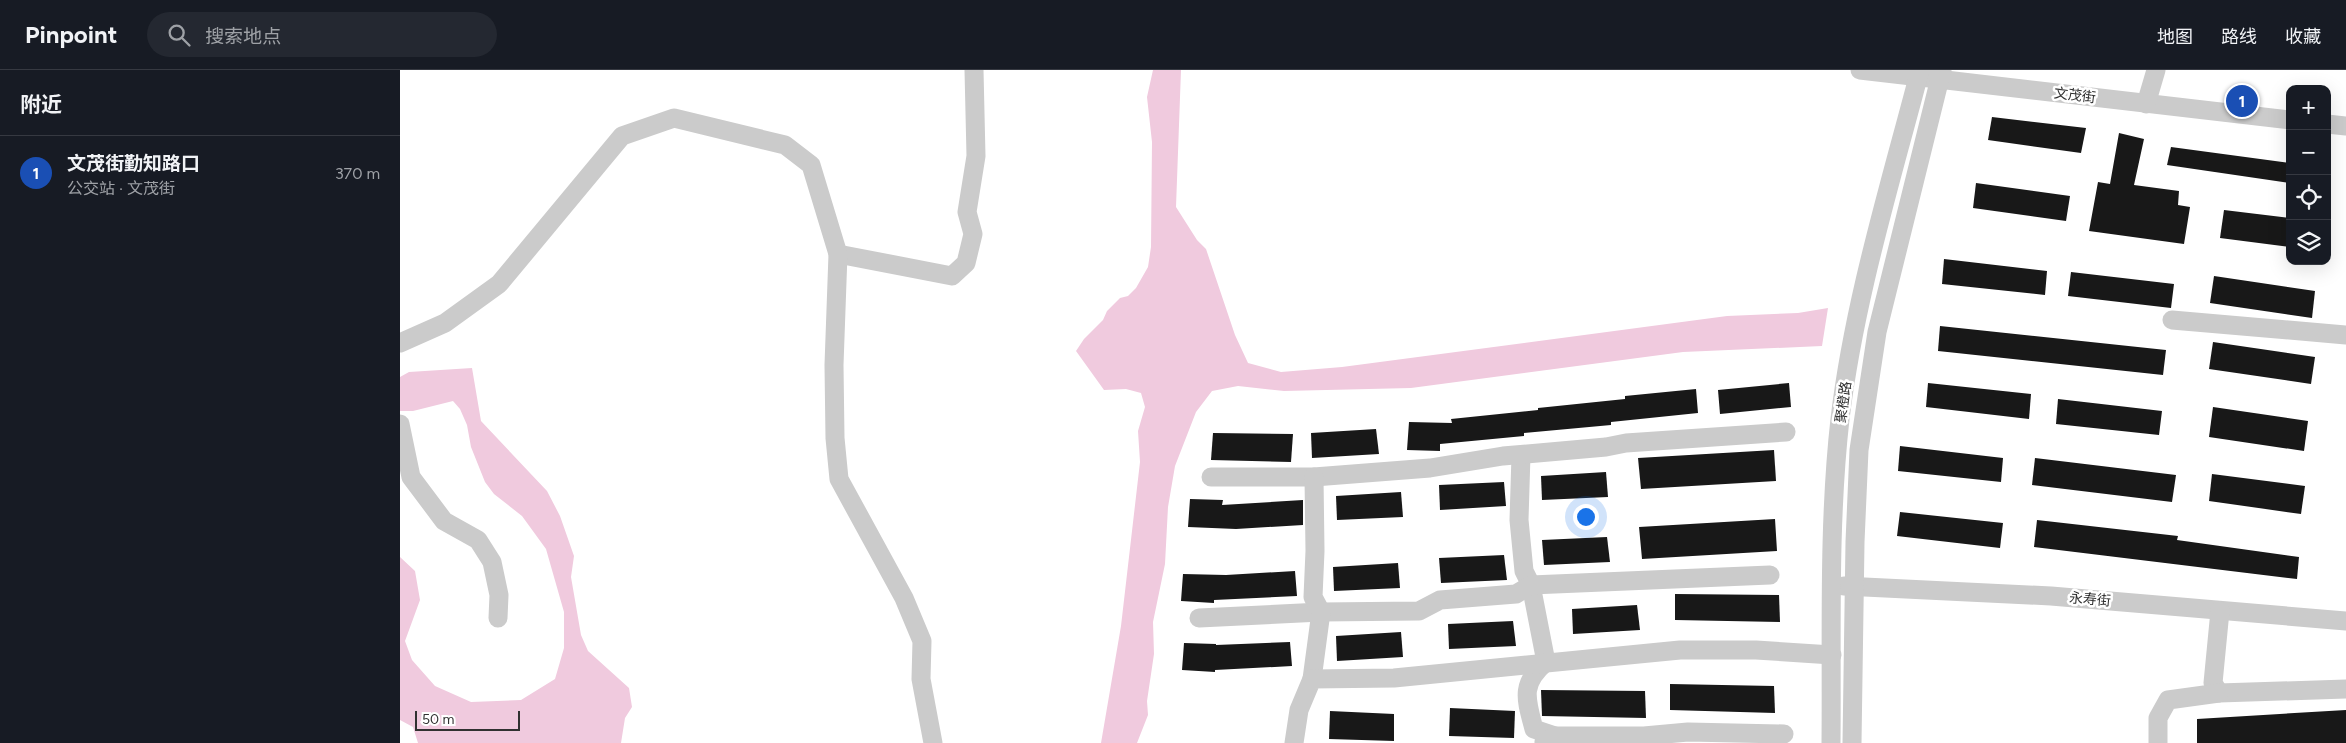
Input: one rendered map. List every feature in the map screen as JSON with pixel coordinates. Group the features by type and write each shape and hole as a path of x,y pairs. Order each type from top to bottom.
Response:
{"street":[{"path":"838,254 952,276 966,263 973,234 967,212 976,156 974,70"},
{"name":"文茂街","path":"1860,70 1941,75 2146,104 2286,120"},
{"path":"2146,104 2156,70"},
{"name":"聚橙路","path":"1831,743 1836,476 1846,381 1868,268 1919,73"},
{"name":"聚橙路","path":"1852,743 1858,458 1871,363 1892,269 1941,75"},
{"path":"400,343 445,323 499,284 622,136 674,118 785,145 812,165 838,254 834,365 835,438 839,479 904,598 922,641 921,679 933,743"},
{"path":"2331,124 2346,126"},
{"path":"2172,320 2346,335"},
{"path":"400,424 411,477 444,521 478,540 492,562 499,595 498,618"},
{"path":"1211,478 1314,477 1430,468 1626,443 1786,432"},
{"path":"1521,455 1519,520 1524,571 1531,585 1546,662"},
{"path":"1294,743 1299,710 1312,679 1321,612 1313,597 1315,551 1314,477"},
{"path":"1199,618 1321,612 1419,611 1440,600 1516,594 1531,585 1770,575"},
{"name":"永寿街","path":"1833,586 2051,596 2346,621"},
{"path":"2219,693 2213,683 2220,610"},
{"path":"1312,679 1394,678 1680,650 1756,650 1832,655"},
{"path":"1546,662 1532,674 1526,700 1534,729 1549,740 1688,732 1784,734"},
{"path":"2158,743 2158,718 2168,700 2219,693 2346,688"}],"shaded area":[{"path":"1153,70 1181,70 1176,207 1197,240 1206,249 1235,335 1248,363 1281,372 1342,367 1727,316 1798,313 1828,308 1822,346 1683,352 1411,388 1284,391 1238,386 1212,391 1196,412 1175,466 1168,507 1165,564 1153,622 1154,654 1147,701 1148,715 1137,743 1101,743 1121,626 1140,462 1138,431 1145,407 1141,393 1126,389 1104,390 1076,351 1084,339 1103,320 1107,311 1120,298 1128,296 1136,288 1148,267 1151,247 1152,142 1147,97"},
{"path":"472,368 481,421 547,491 560,516 574,556 571,577 581,635 588,651 629,688 632,707 625,718 621,743 418,743 413,727 400,720 400,557 415,571 420,600 405,641 412,660 435,686 471,702 521,700 555,679 564,648 564,612 546,549 522,516 494,494 485,482 471,447 467,425 460,409 453,401 413,411 400,411 400,377 409,372"}],"building":[{"path":"1992,117 2086,128 2081,153 1988,140"},
{"path":"2119,133 2144,139 2134,185 2179,191 2178,205 2190,207 2184,244 2089,231 2098,182 2110,184"},
{"path":"2171,147 2286,162 2286,182 2167,165"},
{"path":"1976,183 2070,196 2066,221 1973,208"},
{"path":"2224,210 2286,218 2286,246 2220,238"},
{"path":"1944,259 2047,271 2045,295 1942,284"},
{"path":"2071,272 2174,284 2171,308 2068,296"},
{"path":"2214,276 2315,291 2312,318 2210,303"},
{"path":"1940,326 2166,350 2163,375 1938,351"},
{"path":"2213,342 2315,357 2311,384 2209,369"},
{"path":"1789,383 1791,407 1720,414 1718,390"},
{"path":"1928,383 2031,394 2029,419 1926,407"},
{"path":"1696,389 1698,413 1611,422 1611,425 1524,433 1524,436 1440,444 1440,451 1407,450 1409,422 1452,423 1451,419 1625,399 1625,396"},
{"path":"2058,399 2162,411 2159,435 2056,424"},
{"path":"2213,407 2308,421 2304,451 2209,437"},
{"path":"1376,429 1379,454 1312,458 1311,433"},
{"path":"1213,433 1293,434 1291,462 1211,460"},
{"path":"1900,446 2003,458 2001,482 1898,471"},
{"path":"1774,450 1776,481 1641,489 1638,458"},
{"path":"2035,458 2176,475 2172,502 2032,485"},
{"path":"1606,472 1608,497 1542,500 1541,476"},
{"path":"2212,474 2305,486 2301,514 2209,501"},
{"path":"1504,482 1506,506 1440,510 1439,485"},
{"path":"1401,492 1403,517 1337,520 1336,496"},
{"path":"1190,499 1223,500 1222,505 1303,500 1303,525 1236,529 1188,527"},
{"path":"1900,512 2003,523 2000,548 1897,536"},
{"path":"1775,519 1777,551 1642,559 1639,527"},
{"path":"2037,520 2178,536 2177,540 2299,557 2297,579 2034,547"},
{"path":"1607,537 1610,562 1544,565 1542,540"},
{"path":"1504,555 1507,580 1441,583 1439,558"},
{"path":"1398,563 1400,588 1334,591 1333,567"},
{"path":"1295,571 1297,596 1214,600 1214,603 1181,601 1183,574 1226,575"},
{"path":"1675,594 1779,595 1780,622 1675,620"},
{"path":"1637,605 1640,630 1573,634 1572,609"},
{"path":"1513,621 1516,646 1449,649 1448,624"},
{"path":"1401,632 1403,657 1337,661 1336,636"},
{"path":"1290,642 1292,666 1215,670 1215,672 1182,670 1184,643 1216,645"},
{"path":"1670,684 1774,686 1775,713 1670,710"},
{"path":"1541,690 1645,691 1646,718 1542,716"},
{"path":"1450,708 1515,711 1514,738 1449,736"},
{"path":"2346,710 2346,743 2197,743 2197,719"},
{"path":"1330,711 1394,714 1394,741 1329,739"}],"place":[{"name":"文茂街勤知路口","path":"2242,101"}]}
